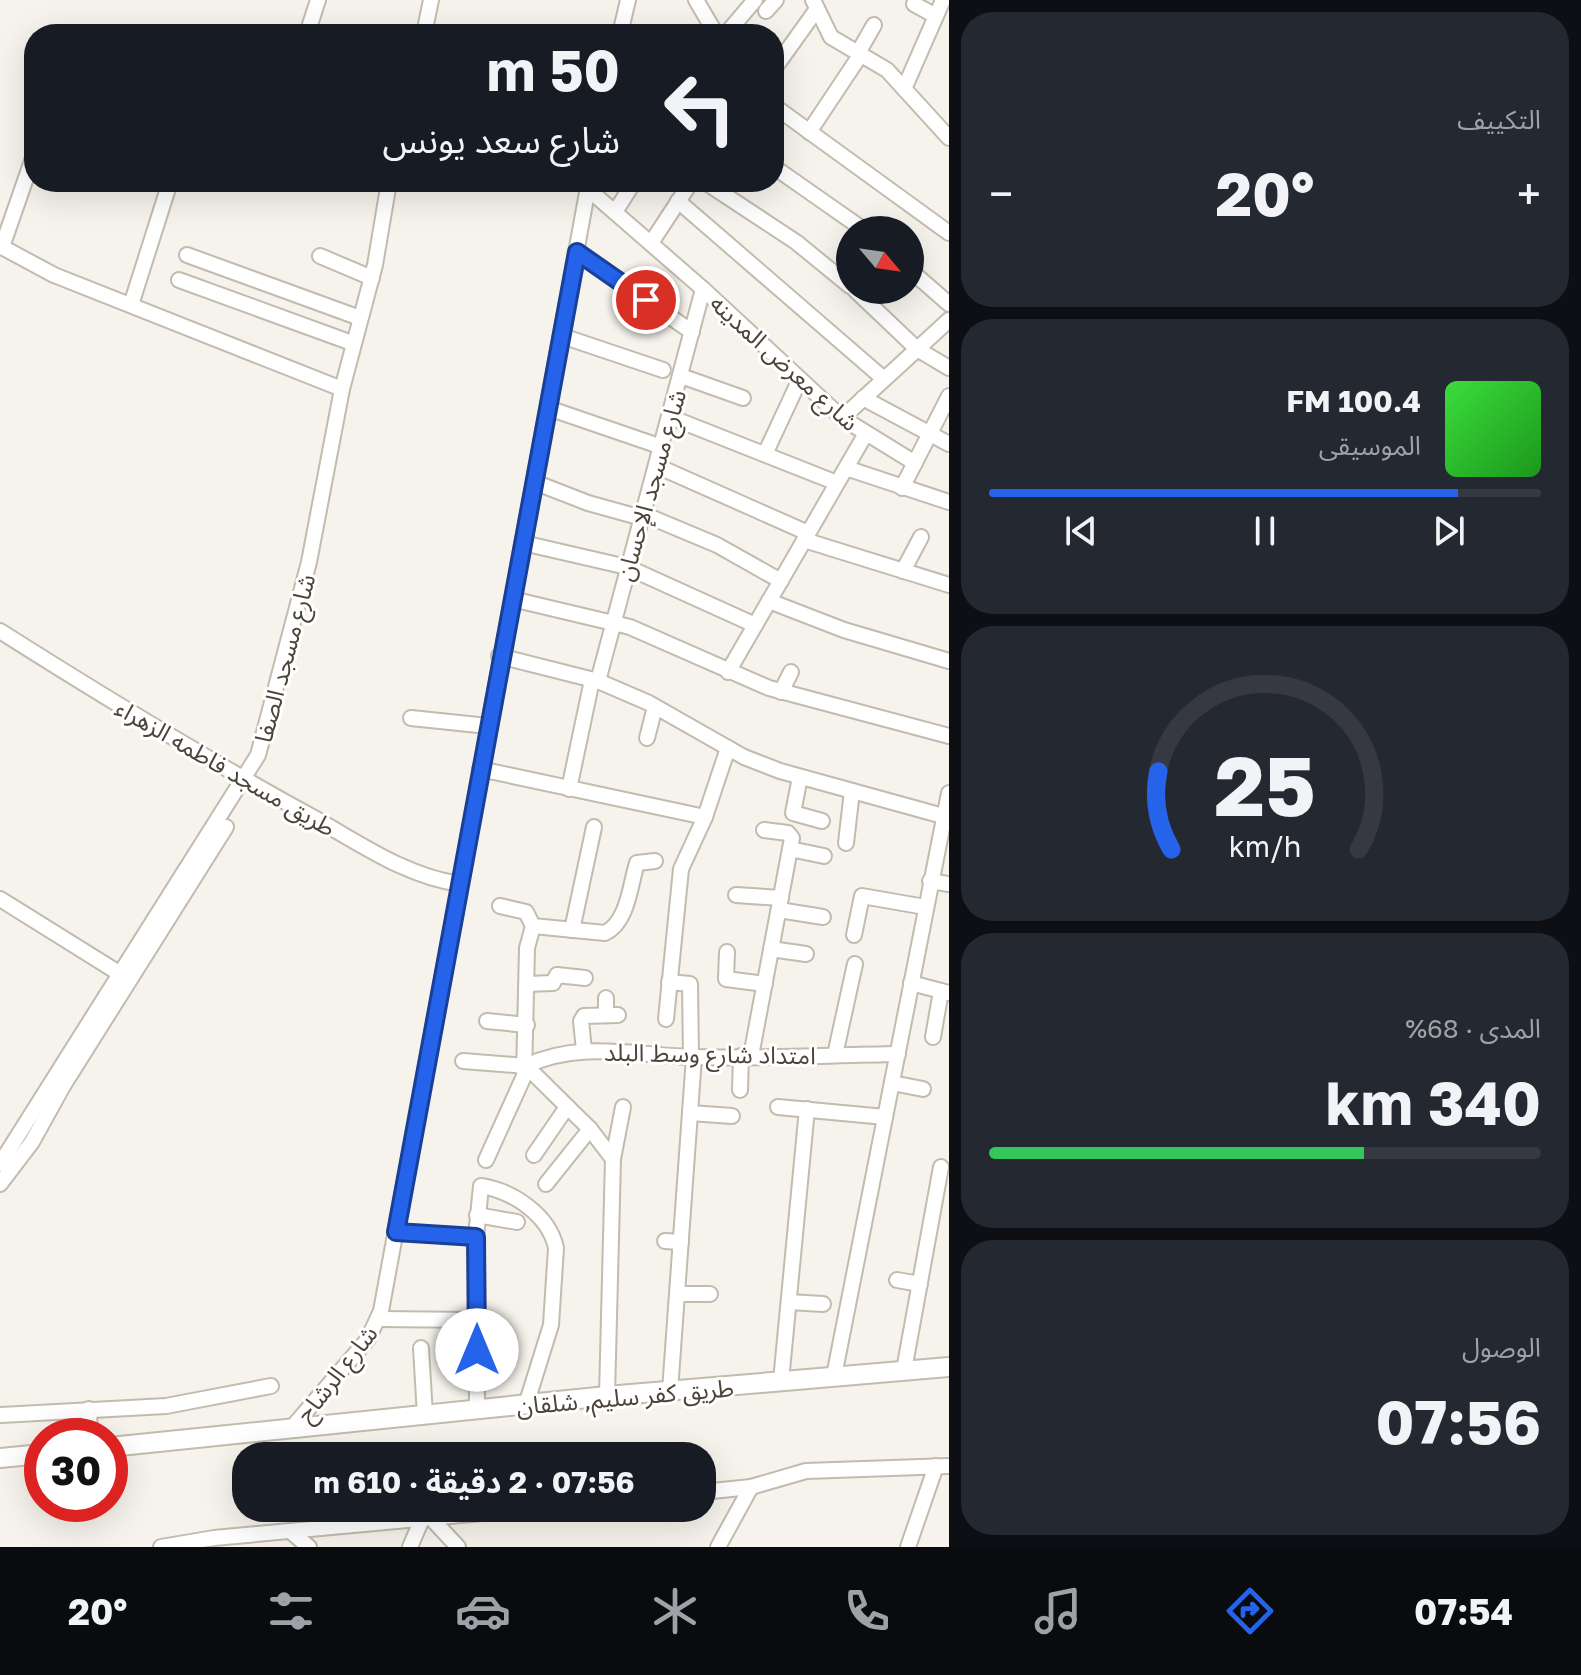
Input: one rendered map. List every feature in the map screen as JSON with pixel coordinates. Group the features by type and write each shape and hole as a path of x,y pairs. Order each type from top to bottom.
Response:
{"street":[{"path":"310,24 318,0"},
{"path":"426,24 431,0"},
{"path":"622,24 628,0"},
{"path":"696,0 710,24"},
{"path":"904,89 943,0"},
{"path":"739,24 766,4"},
{"path":"914,4 936,16"},
{"path":"815,5 831,37 887,70 949,138"},
{"path":"784,53 815,5"},
{"path":"809,132 874,25"},
{"path":"784,113 949,233"},
{"path":"784,174 844,216"},
{"path":"24,183 1,247 54,275 342,389"},
{"path":"131,305 167,192"},
{"name":"شارع مسجد الصفا","path":"0,1184 32,1142 248,782 268,726 309,562 342,389 372,278 387,192"},
{"name":"شارع الرشاح","path":"290,1430 368,1339 379,1319 499,656 588,192"},
{"name":"شارع معرض المدينه","path":"595,192 842,418 865,435 915,463"},
{"path":"615,212 628,192"},
{"path":"651,243 684,192"},
{"path":"720,192 796,242 836,275"},
{"path":"678,201 884,379"},
{"path":"577,252 692,332"},
{"path":"187,255 360,318"},
{"path":"320,256 372,278"},
{"path":"179,280 352,343"},
{"path":"924,282 949,304"},
{"name":"شارع مسجد الإحسان","path":"569,789 595,680 614,622 703,289"},
{"path":"870,304 917,349 949,368"},
{"path":"842,418 949,320"},
{"path":"562,336 663,370"},
{"path":"681,376 743,398"},
{"path":"765,454 800,379"},
{"path":"902,488 949,396"},
{"path":"863,398 949,444"},
{"path":"548,408 662,447"},
{"path":"670,417 837,483"},
{"path":"728,672 865,435"},
{"path":"657,466 806,536 949,585"},
{"path":"846,468 949,502"},
{"path":"534,482 588,503 642,516 717,545 781,581"},
{"path":"903,571 921,537"},
{"path":"523,543 627,567 755,625"},
{"path":"512,599 614,622 781,692 949,736"},
{"path":"769,601 844,630 949,661"},
{"name":"طريق مسجد فاطمه الزهراء","path":"0,631 144,723 248,782 407,869 460,884"},
{"path":"499,656 595,680 655,707 728,748 800,777 943,816"},
{"path":"781,692 791,672"},
{"path":"647,738 655,707"},
{"path":"411,718 488,726"},
{"path":"666,1019 681,869 705,817 728,748"},
{"path":"480,769 705,817"},
{"path":"800,777 793,813 822,821"},
{"name":"شارع مسجد الصفا","path":"0,1164 248,782"},
{"path":"846,843 852,791"},
{"path":"834,1376 949,793"},
{"path":"572,930 594,827"},
{"path":"740,1090 765,984 790,849 790,835 764,830"},
{"path":"790,849 824,856"},
{"path":"533,926 605,933 614,927 621,915 637,863 655,861"},
{"path":"930,881 949,884"},
{"path":"736,895 823,917"},
{"path":"854,935 862,896 925,907"},
{"path":"0,899 122,975"},
{"path":"486,1160 526,1066 527,948 533,926 526,912 500,906"},
{"path":"771,949 806,954"},
{"path":"727,952 726,979 765,984"},
{"path":"835,1055 855,964"},
{"path":"527,984 553,983 556,975 585,978"},
{"path":"669,982 690,984 693,1057 670,1391"},
{"path":"911,983 945,992 933,1037"},
{"path":"584,1050 582,1017 612,1015 606,998"},
{"path":"487,1021 527,1025"},
{"name":"امتداد شارع وسط البلد","path":"526,1066 546,1056 584,1050 693,1057 898,1054"},
{"path":"463,1061 526,1066 590,1129 613,1159"},
{"path":"892,1083 923,1089"},
{"path":"559,1168 535,1153 567,1107"},
{"path":"607,1396 613,1159 623,1107"},
{"path":"778,1107 885,1117"},
{"path":"781,1381 807,1109"},
{"path":"690,1113 732,1116"},
{"path":"546,1184 590,1129"},
{"path":"904,1370 920,1284 942,1204 941,1167"},
{"path":"477,1410 476,1237 480,1188 483,1186 536,1213 554,1235 557,1259 551,1325 526,1405"},
{"path":"477,1215 517,1222"},
{"path":"396,1232 476,1237"},
{"path":"665,1241 681,1242"},
{"path":"897,1280 920,1284"},
{"path":"678,1294 710,1294"},
{"path":"789,1302 823,1304"},
{"path":"379,1319 477,1320"},
{"path":"421,1348 425,1416"},
{"name":"طريق كفر سليم, شلقان","path":"128,1445 607,1396 949,1367"},
{"path":"1,1415 166,1406 271,1386"},
{"path":"89,1409 89,1418"},
{"path":"0,1458 24,1456"},
{"path":"716,1491 751,1487 806,1471 943,1466 908,1547"},
{"path":"718,1547 751,1487"},
{"path":"161,1547 393,1522"},
{"path":"410,1547 425,1522"},
{"path":"430,1522 458,1547"},
{"path":"290,1531 309,1547"}],"route":[{"path":"477,1350 476,1237 396,1232 499,656 577,252 646,300"}]}
